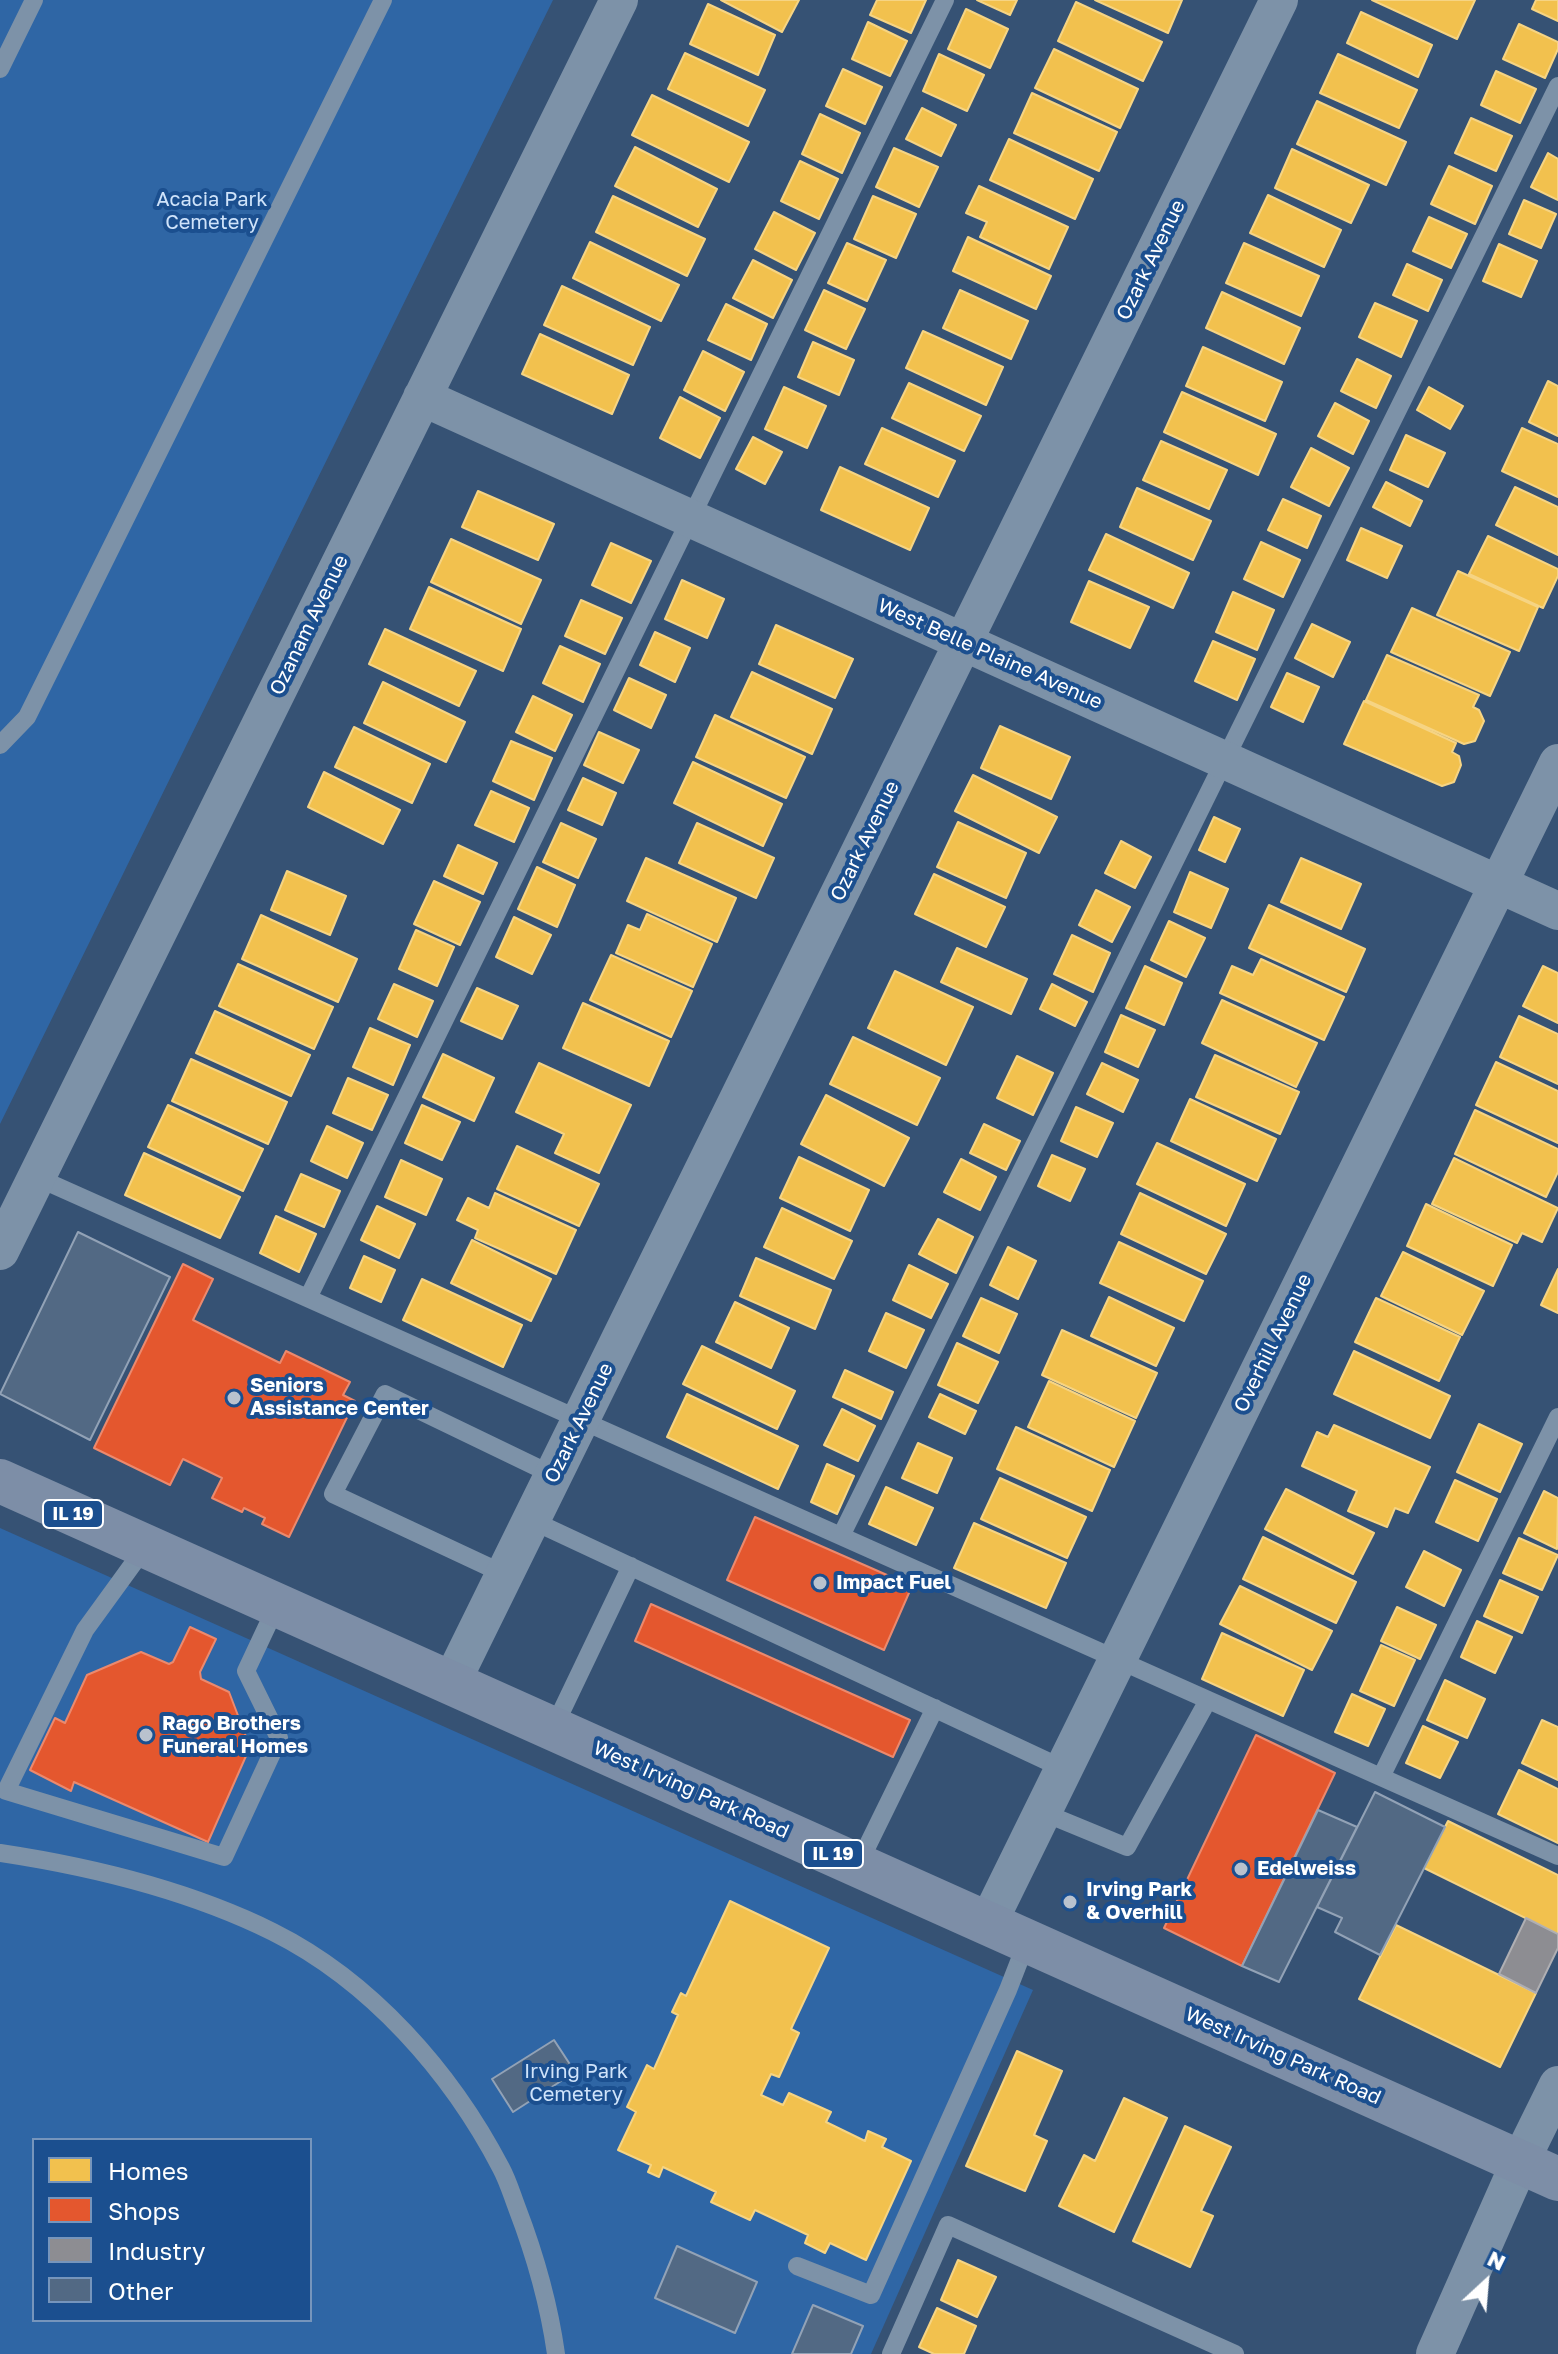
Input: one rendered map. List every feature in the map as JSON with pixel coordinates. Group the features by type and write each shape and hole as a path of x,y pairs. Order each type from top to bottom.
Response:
{"main road":[{"name":"West Irving Park Road","path":"0,1481 1539,2171"}],"street":[{"name":"Ozanam Avenue","path":"0,1251 619,0"},
{"name":"Ozark Avenue","path":"451,1683 1279,0"},
{"name":"West Belle Plaine Avenue","path":"422,397 1558,911"},
{"name":"Overhill Avenue","path":"988,1923 1558,763"},
{"path":"1435,2354 1539,2171 1558,2085"}],"lane":[{"path":"0,69 34,0"},
{"path":"0,745 27,717 383,0"},
{"path":"308,1298 945,0"},
{"path":"841,1536 1558,86"},
{"path":"36,1177 1558,1856"},
{"path":"504,1574 333,1494 385,1394 553,1475"},
{"path":"1381,1777 1558,1417"},
{"path":"531,1520 1064,1769"},
{"path":"146,1546 85,1630 6,1791 224,1857 279,1738 246,1671 277,1605"},
{"path":"553,1729 631,1566"},
{"path":"1042,1812 1127,1847 1208,1700"},
{"path":"858,1865 935,1708"},
{"path":"0,1853 72,1864 212,1905 275,1933 332,1969 377,2005 420,2049 464,2109 502,2170 532,2247 552,2324 556,2354"},
{"path":"797,2266 871,2295 1027,1941"},
{"path":"891,2354 948,2225 1235,2354"}],"green space":[{"name":"Acacia Park Cemetery","path":"0,0 553,0 0,1124"},
{"name":"Irving Park Cemetery","path":"0,1528 1033,1990 871,2354 0,2354"}],"building: Homes":[{"path":"721,0 799,0 782,32"},
{"path":"877,0 926,0 911,33 870,15"},
{"path":"977,0 1017,0 1010,15"},
{"path":"1095,0 1182,0 1168,33"},
{"path":"1372,0 1475,0 1457,39"},
{"path":"1536,0 1558,0 1558,21 1532,9"},
{"path":"1076,2 1162,42 1143,81 1058,41"},
{"path":"708,4 775,35 758,75 690,44"},
{"path":"966,9 1008,29 990,68 948,49"},
{"path":"1361,12 1432,45 1418,77 1347,43"},
{"path":"868,22 907,41 890,76 852,59"},
{"path":"1519,24 1558,42 1545,78 1503,59"},
{"path":"1054,49 1138,89 1120,128 1035,88"},
{"path":"685,53 765,90 748,126 668,89"},
{"path":"939,54 984,75 967,111 923,91"},
{"path":"1338,54 1417,90 1399,128 1320,93"},
{"path":"843,69 882,87 865,124 826,106"},
{"path":"1496,71 1536,89 1520,123 1481,105"},
{"path":"1032,93 1117,132 1099,171 1014,133"},
{"path":"652,95 749,142 729,182 632,135"},
{"path":"1317,101 1406,142 1386,185 1297,144"},
{"path":"922,108 956,125 941,156 906,139"},
{"path":"820,114 860,133 842,173 802,154"},
{"path":"1471,118 1512,136 1496,171 1455,153"},
{"path":"1009,139 1093,179 1075,219 990,180"},
{"path":"635,147 717,189 698,227 615,186"},
{"path":"894,148 938,167 919,207 876,187"},
{"path":"1292,149 1369,185 1351,223 1275,188"},
{"path":"1548,153 1558,159 1558,200 1531,187"},
{"path":"800,161 838,179 819,219 781,201"},
{"path":"1449,166 1492,186 1475,224 1431,204"},
{"path":"979,186 1068,227 1049,269 980,237 987,222 966,213"},
{"path":"1268,195 1341,230 1324,267 1250,233"},
{"path":"613,196 705,239 687,276 596,232"},
{"path":"873,196 916,214 896,258 854,239"},
{"path":"1524,200 1556,214 1541,248 1509,234"},
{"path":"774,212 815,233 796,270 755,249"},
{"path":"1429,217 1467,234 1451,268 1413,251"},
{"path":"968,237 1051,276 1036,309 953,271"},
{"path":"590,242 679,285 661,321 573,278"},
{"path":"847,243 886,260 867,301 828,283"},
{"path":"1244,243 1319,276 1301,316 1226,283"},
{"path":"1499,244 1537,261 1521,297 1483,281"},
{"path":"753,260 792,280 773,318 733,298"},
{"path":"1407,264 1442,280 1428,311 1393,295"},
{"path":"562,286 650,327 633,365 544,325"},
{"path":"824,290 865,309 846,349 805,330"},
{"path":"960,290 1028,321 1011,359 943,328"},
{"path":"1222,292 1300,328 1284,364 1206,328"},
{"path":"1375,303 1417,321 1401,357 1359,337"},
{"path":"726,304 767,324 751,360 708,340"},
{"path":"923,331 1003,367 986,405 906,368"},
{"path":"540,334 629,375 612,414 522,374"},
{"path":"813,342 854,360 839,395 798,377"},
{"path":"1203,347 1282,382 1265,421 1186,386"},
{"path":"703,351 744,372 725,411 684,390"},
{"path":"1357,359 1391,376 1376,408 1341,391"},
{"path":"1548,381 1558,386 1558,436 1529,422"},
{"path":"909,383 981,416 964,451 892,418"},
{"path":"784,387 826,406 807,448 765,429"},
{"path":"1429,387 1463,406 1450,429 1417,410"},
{"path":"1182,392 1276,434 1258,475 1164,432"},
{"path":"680,397 720,418 700,458 660,438"},
{"path":"1335,403 1369,421 1353,454 1318,436"},
{"path":"882,428 955,461 938,497 865,464"},
{"path":"1522,428 1558,444 1558,497 1502,471"},
{"path":"1406,435 1445,453 1428,487 1390,470"},
{"path":"753,437 782,452 765,484 736,469"},
{"path":"1161,441 1227,470 1209,509 1143,480"},
{"path":"1311,448 1349,468 1329,506 1291,487"},
{"path":"840,467 929,508 910,550 821,510"},
{"path":"1386,482 1422,501 1410,526 1373,507"},
{"path":"1515,487 1558,507 1558,555 1496,525"},
{"path":"1137,488 1211,521 1193,560 1120,527"},
{"path":"478,491 554,524 538,560 462,527"},
{"path":"1283,499 1321,516 1307,548 1268,530"},
{"path":"1361,528 1402,546 1387,578 1347,560"},
{"path":"1106,534 1189,573 1173,608 1089,570"},
{"path":"1488,536 1558,569 1558,576 1543,608 1469,574"},
{"path":"451,539 541,580 521,624 431,582"},
{"path":"1261,542 1300,560 1283,597 1244,579"},
{"path":"611,543 651,561 631,603 592,585"},
{"path":"1458,571 1538,607 1519,651 1437,615"},
{"path":"682,580 724,599 707,638 665,619"},
{"path":"1089,581 1149,607 1130,648 1071,622"},
{"path":"429,587 521,629 503,671 410,629"},
{"path":"1233,592 1274,610 1257,650 1216,632"},
{"path":"581,600 622,618 605,654 565,636"},
{"path":"1412,608 1510,652 1490,696 1391,652"},
{"path":"1312,624 1350,642 1333,677 1295,658"},
{"path":"776,625 853,659 835,698 759,664"},
{"path":"385,629 476,671 459,706 369,664"},
{"path":"655,632 690,648 675,682 640,665"},
{"path":"1213,641 1255,659 1237,700 1195,681"},
{"path":"560,646 600,664 583,702 543,683"},
{"path":"1387,655 1479,695 1473,707 1479,710 1484,721 1475,741 1464,744 1366,700"},
{"path":"752,672 832,709 812,754 731,717"},
{"path":"1287,673 1319,687 1303,722 1271,707"},
{"path":"629,678 666,695 651,728 614,710"},
{"path":"383,682 465,722 446,762 364,723"},
{"path":"533,696 572,715 555,751 516,732"},
{"path":"1364,701 1456,743 1452,752 1459,756 1461,765 1454,782 1442,786 1344,744"},
{"path":"715,715 805,757 786,798 696,757"},
{"path":"1000,726 1070,757 1051,799 981,768"},
{"path":"354,727 430,764 412,803 335,767"},
{"path":"599,732 639,750 623,783 584,765"},
{"path":"511,741 552,758 534,800 493,781"},
{"path":"693,762 782,804 763,846 674,803"},
{"path":"324,772 400,810 383,844 308,807"},
{"path":"973,775 1057,817 1039,853 955,811"},
{"path":"583,778 616,793 602,825 568,810"},
{"path":"491,791 529,808 514,842 475,825"},
{"path":"1214,817 1240,829 1225,862 1199,850"},
{"path":"958,822 1026,853 1006,898 937,867"},
{"path":"561,823 596,839 578,878 543,862"},
{"path":"697,823 774,858 756,898 679,863"},
{"path":"1121,841 1151,857 1135,888 1105,873"},
{"path":"458,845 497,863 483,894 444,876"},
{"path":"646,858 736,898 717,942 627,901"},
{"path":"1301,858 1361,884 1341,929 1281,902"},
{"path":"537,867 575,885 557,927 518,909"},
{"path":"287,871 346,896 330,935 271,910"},
{"path":"1190,872 1228,889 1211,928 1174,912"},
{"path":"934,874 1005,907 986,947 915,914"},
{"path":"434,881 480,902 460,945 414,924"},
{"path":"1096,890 1130,907 1112,942 1079,925"},
{"path":"1269,905 1365,949 1346,992 1249,948"},
{"path":"647,914 712,944 693,987 616,953 628,925 640,930"},
{"path":"261,915 357,959 338,1002 242,959"},
{"path":"514,917 551,935 532,974 496,957"},
{"path":"1169,921 1205,938 1186,977 1151,960"},
{"path":"416,930 454,947 437,986 399,969"},
{"path":"1072,935 1110,953 1093,992 1054,974"},
{"path":"957,948 1027,979 1011,1014 941,982"},
{"path":"611,955 692,991 671,1037 590,1000"},
{"path":"1261,959 1344,997 1324,1040 1220,993 1232,966 1253,975"},
{"path":"238,964 333,1007 314,1049 219,1006"},
{"path":"1145,966 1182,983 1164,1025 1126,1008"},
{"path":"1543,966 1558,973 1558,1023 1523,1006"},
{"path":"895,971 973,1007 946,1065 868,1028"},
{"path":"394,984 433,1001 417,1037 378,1019"},
{"path":"1052,984 1087,1002 1075,1026 1040,1009"},
{"path":"477,988 518,1006 502,1039 461,1021"},
{"path":"1222,1000 1317,1043 1296,1087 1202,1043"},
{"path":"583,1003 669,1041 649,1086 563,1048"},
{"path":"215,1011 310,1055 291,1096 196,1053"},
{"path":"1121,1015 1155,1030 1138,1067 1105,1052"},
{"path":"1519,1016 1558,1034 1558,1084 1500,1057"},
{"path":"370,1028 410,1045 393,1085 353,1067"},
{"path":"853,1037 940,1078 917,1125 830,1084"},
{"path":"443,1054 494,1078 474,1121 423,1097"},
{"path":"1215,1055 1299,1092 1280,1134 1196,1097"},
{"path":"1017,1056 1053,1073 1033,1115 997,1098"},
{"path":"191,1059 287,1102 268,1144 172,1101"},
{"path":"1496,1062 1558,1091 1558,1143 1476,1105"},
{"path":"539,1063 631,1105 599,1173 555,1153 564,1134 516,1112"},
{"path":"1102,1063 1138,1080 1123,1112 1087,1094"},
{"path":"348,1078 388,1095 372,1130 333,1113"},
{"path":"826,1095 909,1138 884,1186 801,1144"},
{"path":"1190,1099 1276,1139 1257,1181 1171,1141"},
{"path":"168,1105 263,1149 243,1191 148,1147"},
{"path":"422,1105 460,1122 442,1160 405,1143"},
{"path":"1076,1107 1113,1123 1097,1157 1061,1141"},
{"path":"1475,1110 1558,1149 1558,1172 1546,1197 1455,1154"},
{"path":"984,1124 1020,1141 1006,1170 970,1153"},
{"path":"327,1126 363,1143 347,1178 311,1161"},
{"path":"1157,1143 1245,1184 1226,1226 1137,1184"},
{"path":"517,1146 599,1184 579,1226 497,1189"},
{"path":"144,1153 240,1197 220,1238 125,1195"},
{"path":"1052,1155 1085,1169 1070,1201 1038,1186"},
{"path":"799,1157 869,1190 850,1231 780,1198"},
{"path":"1454,1158 1558,1208 1542,1242 1522,1233 1517,1243 1432,1204"},
{"path":"961,1159 996,1177 980,1210 944,1192"},
{"path":"401,1160 442,1179 426,1215 385,1197"},
{"path":"301,1174 340,1191 324,1227 285,1210"},
{"path":"495,1193 576,1230 556,1274 475,1238 478,1230 457,1220 468,1198 489,1208"},
{"path":"1140,1193 1226,1234 1206,1274 1121,1234"},
{"path":"1426,1204 1512,1245 1493,1286 1407,1246"},
{"path":"377,1206 415,1224 399,1258 361,1240"},
{"path":"782,1208 852,1241 834,1279 764,1247"},
{"path":"276,1216 316,1234 299,1272 260,1253"},
{"path":"938,1219 973,1237 956,1273 919,1254"},
{"path":"472,1240 551,1279 531,1321 451,1283"},
{"path":"1119,1242 1203,1281 1184,1321 1100,1283"},
{"path":"1008,1247 1036,1261 1018,1299 990,1285"},
{"path":"1403,1252 1484,1291 1462,1335 1381,1296"},
{"path":"364,1256 395,1270 381,1302 350,1288"},
{"path":"756,1258 831,1290 815,1329 740,1296"},
{"path":"909,1265 948,1284 931,1318 893,1300"},
{"path":"1558,1269 1558,1313 1541,1305"},
{"path":"422,1279 522,1325 503,1367 403,1320"},
{"path":"1109,1297 1174,1328 1156,1366 1091,1336"},
{"path":"981,1298 1017,1314 999,1353 963,1336"},
{"path":"1376,1298 1460,1337 1439,1381 1355,1342"},
{"path":"735,1302 789,1328 771,1368 716,1342"},
{"path":"886,1313 924,1330 906,1368 869,1351"},
{"path":"1062,1330 1157,1373 1136,1418 1042,1375"},
{"path":"957,1343 998,1362 978,1403 938,1385"},
{"path":"702,1346 795,1391 777,1429 683,1384"},
{"path":"1354,1351 1450,1396 1430,1438 1334,1394"},
{"path":"845,1370 893,1392 881,1419 833,1397"},
{"path":"1049,1381 1135,1421 1114,1467 1028,1427"},
{"path":"687,1394 798,1446 778,1489 667,1437"},
{"path":"940,1394 976,1411 965,1434 929,1417"},
{"path":"842,1409 875,1426 858,1461 824,1445"},
{"path":"1479,1424 1522,1444 1500,1492 1457,1472"},
{"path":"1334,1425 1430,1467 1408,1513 1395,1508 1387,1527 1348,1511 1357,1491 1302,1466 1317,1432 1328,1437"},
{"path":"1016,1427 1110,1470 1092,1511 997,1469"},
{"path":"918,1443 952,1458 937,1493 902,1478"},
{"path":"827,1464 854,1476 837,1514 811,1502"},
{"path":"1000,1478 1086,1517 1067,1558 981,1519"},
{"path":"1455,1480 1497,1499 1478,1541 1436,1522"},
{"path":"886,1487 933,1508 916,1545 869,1524"},
{"path":"1286,1489 1374,1533 1353,1574 1265,1529"},
{"path":"1544,1491 1558,1498 1557,1549 1524,1533"},
{"path":"974,1523 1066,1563 1046,1608 954,1568"},
{"path":"1263,1537 1356,1582 1336,1623 1243,1579"},
{"path":"1519,1538 1558,1555 1542,1590 1503,1573"},
{"path":"1424,1551 1461,1570 1444,1606 1406,1587"},
{"path":"1500,1580 1538,1597 1522,1633 1484,1616"},
{"path":"1240,1586 1332,1631 1312,1670 1220,1624"},
{"path":"1397,1607 1436,1625 1420,1659 1381,1641"},
{"path":"1477,1621 1512,1637 1495,1673 1461,1657"},
{"path":"1222,1633 1304,1670 1283,1716 1202,1679"},
{"path":"1381,1645 1415,1660 1394,1706 1360,1691"},
{"path":"1445,1680 1485,1699 1467,1738 1427,1720"},
{"path":"1352,1694 1385,1709 1368,1746 1335,1732"},
{"path":"1542,1720 1558,1727 1558,1780 1522,1763"},
{"path":"1423,1726 1458,1742 1440,1778 1406,1763"},
{"path":"1519,1770 1558,1789 1558,1843 1498,1814"},
{"path":"1448,1821 1558,1875 1558,1934 1424,1868"},
{"path":"730,1901 829,1948 791,2029 799,2033 779,2077 771,2074 761,2095 783,2105 789,2093 831,2112 826,2122 865,2141 868,2131 886,2139 882,2147 911,2161 866,2260 830,2243 825,2253 805,2243 808,2235 755,2210 750,2220 711,2202 716,2192 663,2167 659,2177 648,2172 651,2165 618,2150 636,2112 627,2107 647,2065 654,2069 678,2015 672,2012 681,1993 686,1996"},
{"path":"1396,1925 1536,1993 1500,2067 1359,1999"},
{"path":"1017,2051 1062,2071 1034,2135 1047,2141 1025,2191 966,2166"},
{"path":"1124,2098 1167,2118 1114,2232 1059,2206 1084,2155 1095,2161"},
{"path":"1185,2126 1231,2147 1201,2211 1213,2216 1190,2267 1133,2241"},
{"path":"958,2260 996,2277 977,2317 941,2300"},
{"path":"937,2308 976,2326 964,2354 934,2354 919,2347"}],"building: Shops":[{"name":"Seniors Assistance Center","path":"183,1264 213,1279 193,1320 280,1363 286,1351 350,1382 343,1395 355,1401 289,1537 262,1524 265,1518 244,1508 242,1512 212,1498 222,1478 183,1459 170,1485 94,1448"},
{"name":"Impact Fuel","path":"755,1517 912,1586 884,1650 727,1580"},
{"path":"651,1604 910,1720 893,1757 635,1641"},
{"name":"Rago Brothers Funeral Homes","path":"190,1627 216,1639 200,1672 201,1679 229,1692 250,1747 208,1842 74,1782 71,1791 30,1770 55,1718 65,1723 87,1675 141,1652 169,1664 173,1662"},
{"name":"Edelweiss","path":"1256,1735 1335,1773 1242,1966 1164,1928"}],"building: Industry":[{"path":"1526,1918 1558,1934 1558,1948 1536,1993 1499,1974"}],"building: Other":[{"path":"78,1232 170,1277 90,1440 0,1394"},
{"path":"1375,1792 1445,1827 1380,1955 1335,1932 1342,1918 1317,1907"},
{"path":"1318,1810 1357,1827 1279,1982 1242,1966"},
{"path":"554,2040 575,2072 513,2112 492,2079"},
{"path":"677,2246 757,2282 735,2333 655,2298"},
{"path":"813,2305 863,2326 851,2354 792,2354"}],"place":[{"name":"Seniors Assistance Center","path":"234,1398"},
{"name":"Impact Fuel","path":"820,1583"},
{"name":"Rago Brothers Funeral Homes","path":"146,1735"},
{"name":"Edelweiss","path":"1241,1869"},
{"name":"Irving Park & Overhill","path":"1070,1902"}]}
